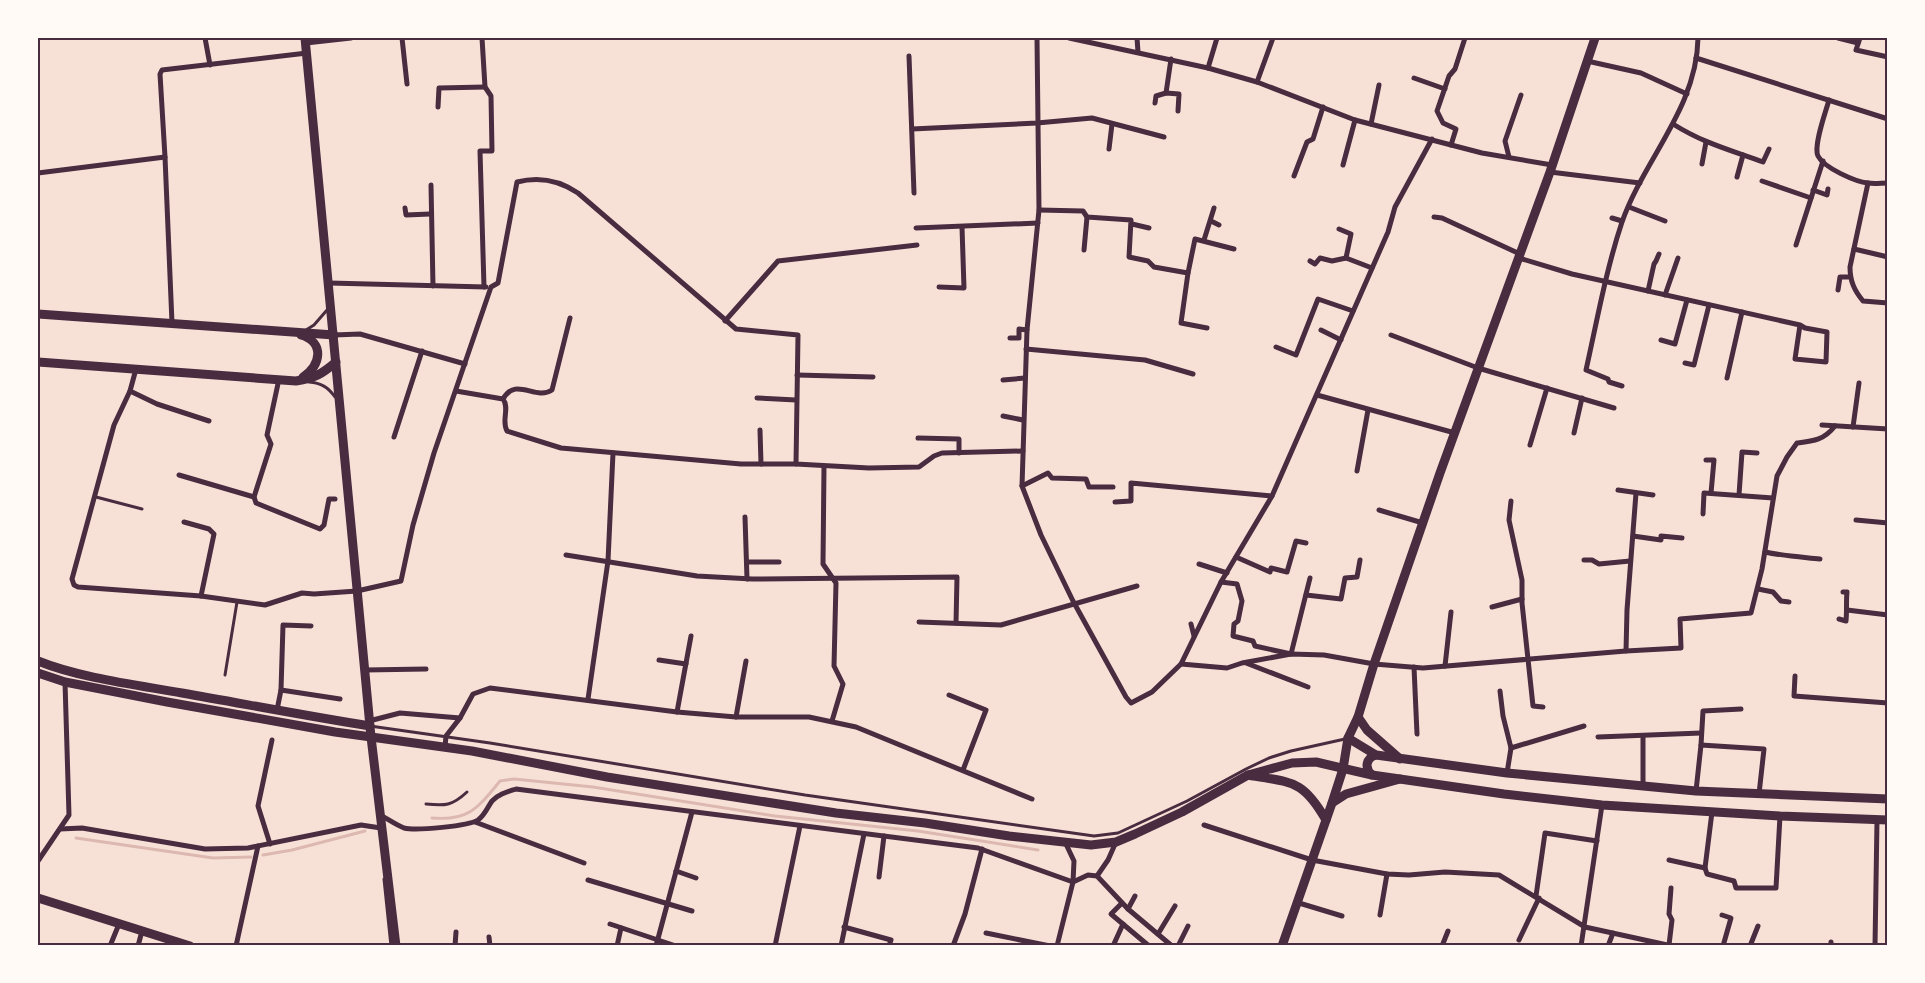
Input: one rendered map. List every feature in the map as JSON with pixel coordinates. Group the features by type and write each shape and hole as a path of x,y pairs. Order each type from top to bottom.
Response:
{"main road":[{"path":"1282,946 1299,903 1343,769 1348,738 1358,717 1374,664 1423,523 1551,168 1594,38"},
{"path":"304,39 329,283 331,335 355,591 370,723 369,739 396,946"},
{"path":"38,314 296,334 331,335"},
{"path":"296,334 305,336 312,341 317,348 319,357 317,365 312,371 296,380"},
{"path":"38,362 296,380 312,378 324,372 334,363"},
{"path":"38,661 67,671 144,686 323,719 370,723"},
{"path":"38,673 65,682 369,739 445,747 607,777 800,807 1092,845 1116,842 1182,812 1248,775 1271,768 1306,762 1316,762 1372,775 1504,794 1602,805 1780,816 1888,820"},
{"path":"142,697 144,686"},
{"path":"1358,717 1367,730 1400,758"},
{"path":"1348,738 1376,755 1507,773 1696,791 1888,799"},
{"path":"1372,775 1368,770 1367,764 1370,758 1376,755"},
{"path":"1248,775 1282,779 1293,784 1311,797 1326,820"},
{"path":"1332,803 1346,794 1400,779"},
{"path":"38,898 174,943 190,946"}],"street":[{"path":"205,38 210,66"},
{"path":"304,39 351,38"},
{"path":"402,38 407,84"},
{"path":"482,38 485,87 492,96 492,151 480,151 484,287"},
{"path":"1037,38 1039,210 1027,330 1022,486 1041,535 1075,605 1126,697 1132,703 1152,692 1181,664 1221,582 1272,496 1388,232 1395,207 1432,140"},
{"path":"1069,38 1208,68 1257,82 1355,120 1482,153 1509,157 1551,168 1640,183"},
{"path":"1137,38 1138,52"},
{"path":"1208,68 1217,38"},
{"path":"1257,82 1273,38"},
{"path":"1451,144 1456,129 1443,123 1437,112 1449,76 1456,69 1465,38"},
{"path":"1622,386 1609,382 1608,379 1586,370 1622,221 1687,94 1696,58 1698,38"},
{"path":"1838,38 1859,40 1856,50 1888,58"},
{"path":"172,323 160,74 162,70 305,54"},
{"path":"909,56 914,192"},
{"path":"1696,58 1888,119"},
{"path":"1166,93 1171,59"},
{"path":"1587,61 1641,73 1687,94"},
{"path":"1414,78 1445,89"},
{"path":"1371,124 1379,85"},
{"path":"438,107 439,88 485,87"},
{"path":"1155,103 1156,96 1166,93 1180,94 1178,112"},
{"path":"1509,157 1505,141 1521,95"},
{"path":"1829,100 1817,147 1818,156 1828,167 1855,179 1868,183 1888,183"},
{"path":"1294,176 1307,142 1312,139 1323,107"},
{"path":"912,129 1037,123 1092,118 1164,137"},
{"path":"1342,165 1355,120"},
{"path":"1109,149 1112,124"},
{"path":"1673,124 1693,137 1763,162 1769,149"},
{"path":"1702,164 1706,142"},
{"path":"1737,177 1743,154"},
{"path":"38,173 165,157"},
{"path":"1796,245 1823,161"},
{"path":"329,283 491,287 498,282 517,182 541,178 566,184 736,329 798,335 796,464"},
{"path":"1762,181 1811,198"},
{"path":"1868,183 1850,278 1854,291 1862,301 1888,303"},
{"path":"430,184 433,286"},
{"path":"1813,190 1827,195 1828,189"},
{"path":"1629,207 1665,221"},
{"path":"405,208 406,215 430,214"},
{"path":"1204,240 1214,208"},
{"path":"1039,210 1082,211 1087,217 1084,250"},
{"path":"1087,217 1131,220 1129,257 1148,261 1154,267 1188,272"},
{"path":"1434,217 1442,218 1519,256 1572,274 1800,325 1805,328 1827,332 1826,362 1794,359 1800,325"},
{"path":"1612,218 1622,221"},
{"path":"1211,221 1220,225"},
{"path":"916,228 1038,223"},
{"path":"1132,224 1149,228"},
{"path":"939,287 964,288 962,227"},
{"path":"1339,229 1351,234 1346,258"},
{"path":"1207,328 1181,323 1195,239 1234,249"},
{"path":"726,321 778,261 917,245"},
{"path":"1854,249 1888,257"},
{"path":"1648,291 1654,264 1659,254"},
{"path":"1310,261 1315,264 1320,258 1332,261 1346,258 1372,268"},
{"path":"1665,295 1678,258"},
{"path":"1838,290 1840,277 1850,278"},
{"path":"136,369 130,391 114,425 100,474 96,497 72,579 74,585 78,587 201,596 265,605 302,593 355,591 401,581 413,525 429,471 491,287"},
{"path":"1276,347 1296,355 1318,299 1353,311"},
{"path":"1661,340 1675,344 1687,300"},
{"path":"1685,363 1694,365 1709,305"},
{"path":"1727,378 1742,312"},
{"path":"503,399 508,391 512,389 549,393 552,390 570,318"},
{"path":"1010,338 1019,338 1019,329 1027,330"},
{"path":"1321,330 1341,340"},
{"path":"331,335 360,334 465,364"},
{"path":"1390,335 1478,368 1614,408"},
{"path":"1026,349 1146,360 1194,374"},
{"path":"394,437 422,351"},
{"path":"797,375 873,377"},
{"path":"1003,380 1025,378"},
{"path":"254,497 271,444 267,435 279,379"},
{"path":"1853,427 1859,383"},
{"path":"1530,445 1547,388"},
{"path":"130,391 157,404 209,421"},
{"path":"456,391 503,399"},
{"path":"1317,395 1455,433"},
{"path":"757,398 796,400"},
{"path":"1574,433 1582,398"},
{"path":"503,399 506,403 504,427 507,431 561,448 613,454 761,464 879,468 919,467 934,456 942,453 1023,451"},
{"path":"1358,471 1368,410"},
{"path":"1003,416 1023,420"},
{"path":"1822,426 1888,429"},
{"path":"1221,582 1237,584 1242,601 1238,622 1234,624 1232,636 1253,641 1255,646 1291,654 1324,655 1374,664 1414,667 1681,648 1680,619 1752,613 1765,552 1777,476 1797,442 1815,441 1823,438 1834,426"},
{"path":"760,430 761,464"},
{"path":"918,438 959,439 959,453"},
{"path":"1739,495 1742,452 1757,453"},
{"path":"588,699 608,561 613,454"},
{"path":"1706,460 1714,460 1712,493"},
{"path":"824,466 823,564 836,583 834,666 843,684 832,721"},
{"path":"1022,486 1048,473 1052,478 1086,479 1089,487 1113,487"},
{"path":"179,475 254,497 259,506 320,529 324,525 329,499 334,499"},
{"path":"1115,502 1131,501 1131,483 1272,496"},
{"path":"1618,490 1653,495"},
{"path":"1702,514 1704,492 1774,498"},
{"path":"1626,651 1630,561 1636,493"},
{"path":"1511,501 1509,520 1522,580 1527,660 1533,706 1543,707"},
{"path":"1379,510 1423,523"},
{"path":"745,517 747,578"},
{"path":"1856,520 1888,523"},
{"path":"184,522 209,529 214,534 201,596"},
{"path":"1632,536 1661,540 1661,536 1682,538"},
{"path":"1236,557 1270,572 1271,568 1287,572 1296,542 1306,543"},
{"path":"1765,552 1820,559"},
{"path":"566,555 697,576 747,578 958,576 956,623"},
{"path":"1306,594 1340,599 1345,578 1357,576 1360,560"},
{"path":"1584,560 1592,560 1599,564 1630,561"},
{"path":"747,562 779,562"},
{"path":"1199,564 1227,573"},
{"path":"1291,654 1310,578"},
{"path":"919,622 1001,625 1136,586"},
{"path":"1758,589 1773,592 1781,601 1789,602"},
{"path":"1839,620 1846,620 1847,592 1843,592"},
{"path":"1492,606 1522,599"},
{"path":"1847,610 1888,615"},
{"path":"1445,666 1451,612"},
{"path":"1191,624 1194,636"},
{"path":"277,710 281,690 283,625 311,626"},
{"path":"677,712 691,636"},
{"path":"1181,664 1227,668 1291,654"},
{"path":"659,660 686,664"},
{"path":"736,716 746,661"},
{"path":"1246,663 1308,687"},
{"path":"1414,667 1417,734"},
{"path":"365,670 426,669"},
{"path":"1795,676 1794,696 1888,702"},
{"path":"38,861 69,815 65,682"},
{"path":"445,747 446,736 460,718 473,694 490,688 588,699 677,712 808,718 832,721 856,727 1032,799"},
{"path":"281,690 340,699"},
{"path":"1500,691 1502,716 1511,748 1507,773"},
{"path":"949,695 986,710 963,770"},
{"path":"1696,791 1703,711 1741,710"},
{"path":"370,723 400,713 460,718"},
{"path":"1511,748 1584,726"},
{"path":"1598,737 1701,733"},
{"path":"1643,736 1643,786"},
{"path":"270,844 258,806 272,740"},
{"path":"1701,745 1764,749 1759,794"},
{"path":"379,815 405,828 439,828 475,822 484,815 492,802 502,794 516,789 982,849 1073,882 1088,875 1097,876 1128,909 1172,946"},
{"path":"1581,946 1602,805"},
{"path":"657,943 692,812"},
{"path":"1712,812 1707,874 1734,881 1736,888 1776,888 1780,816"},
{"path":"1874,946 1877,820"},
{"path":"475,822 584,863"},
{"path":"60,829 82,828 171,845 205,849 248,848 361,825 381,828"},
{"path":"1204,825 1312,860 1387,874 1409,876 1444,872 1499,875 1585,927 1670,945 1672,920 1668,914 1671,888"},
{"path":"775,946 800,826"},
{"path":"1520,940 1538,897 1544,833 1597,841"},
{"path":"841,946 864,834"},
{"path":"879,877 884,836"},
{"path":"1057,946 1073,882 1074,861 1065,842"},
{"path":"1097,876 1108,860 1116,842"},
{"path":"236,946 258,846"},
{"path":"953,946 965,914 982,849"},
{"path":"1669,860 1706,868"},
{"path":"676,871 696,878"},
{"path":"1380,915 1387,874"},
{"path":"588,880 692,911"},
{"path":"1128,909 1135,896"},
{"path":"1122,903 1111,914 1149,946"},
{"path":"1299,903 1342,916"},
{"path":"1158,934 1175,906"},
{"path":"1722,914 1731,918 1723,946"},
{"path":"110,946 119,924"},
{"path":"610,924 657,943 676,946"},
{"path":"1113,946 1123,924"},
{"path":"1178,946 1188,926"},
{"path":"1750,946 1758,926"},
{"path":"617,946 621,928"},
{"path":"844,928 891,940 889,946"},
{"path":"138,946 142,931"},
{"path":"1442,946 1448,931"},
{"path":"455,946 456,932"},
{"path":"986,933 1050,946"},
{"path":"1608,946 1613,933"},
{"path":"489,938 490,946"},
{"path":"1640,946 1642,939"}],"lane":[{"path":"305,54 327,310 331,335"},
{"path":"296,334 314,325 327,310"},
{"path":"334,363 335,397 391,946"},
{"path":"296,380 317,382 328,388 335,397"},
{"path":"96,497 142,509"},
{"path":"225,675 237,602"},
{"path":"370,723 805,795 1094,836 1118,833 1187,801 1239,772 1269,758 1348,738"},
{"path":"426,804 440,806 457,802 466,792"}],"waterway":[{"path":"432,818 464,815 479,805 500,781 514,779 593,787 775,816 918,831 1038,850"},
{"path":"263,855 292,850 365,831"},
{"path":"76,838 213,858 251,857"}]}
